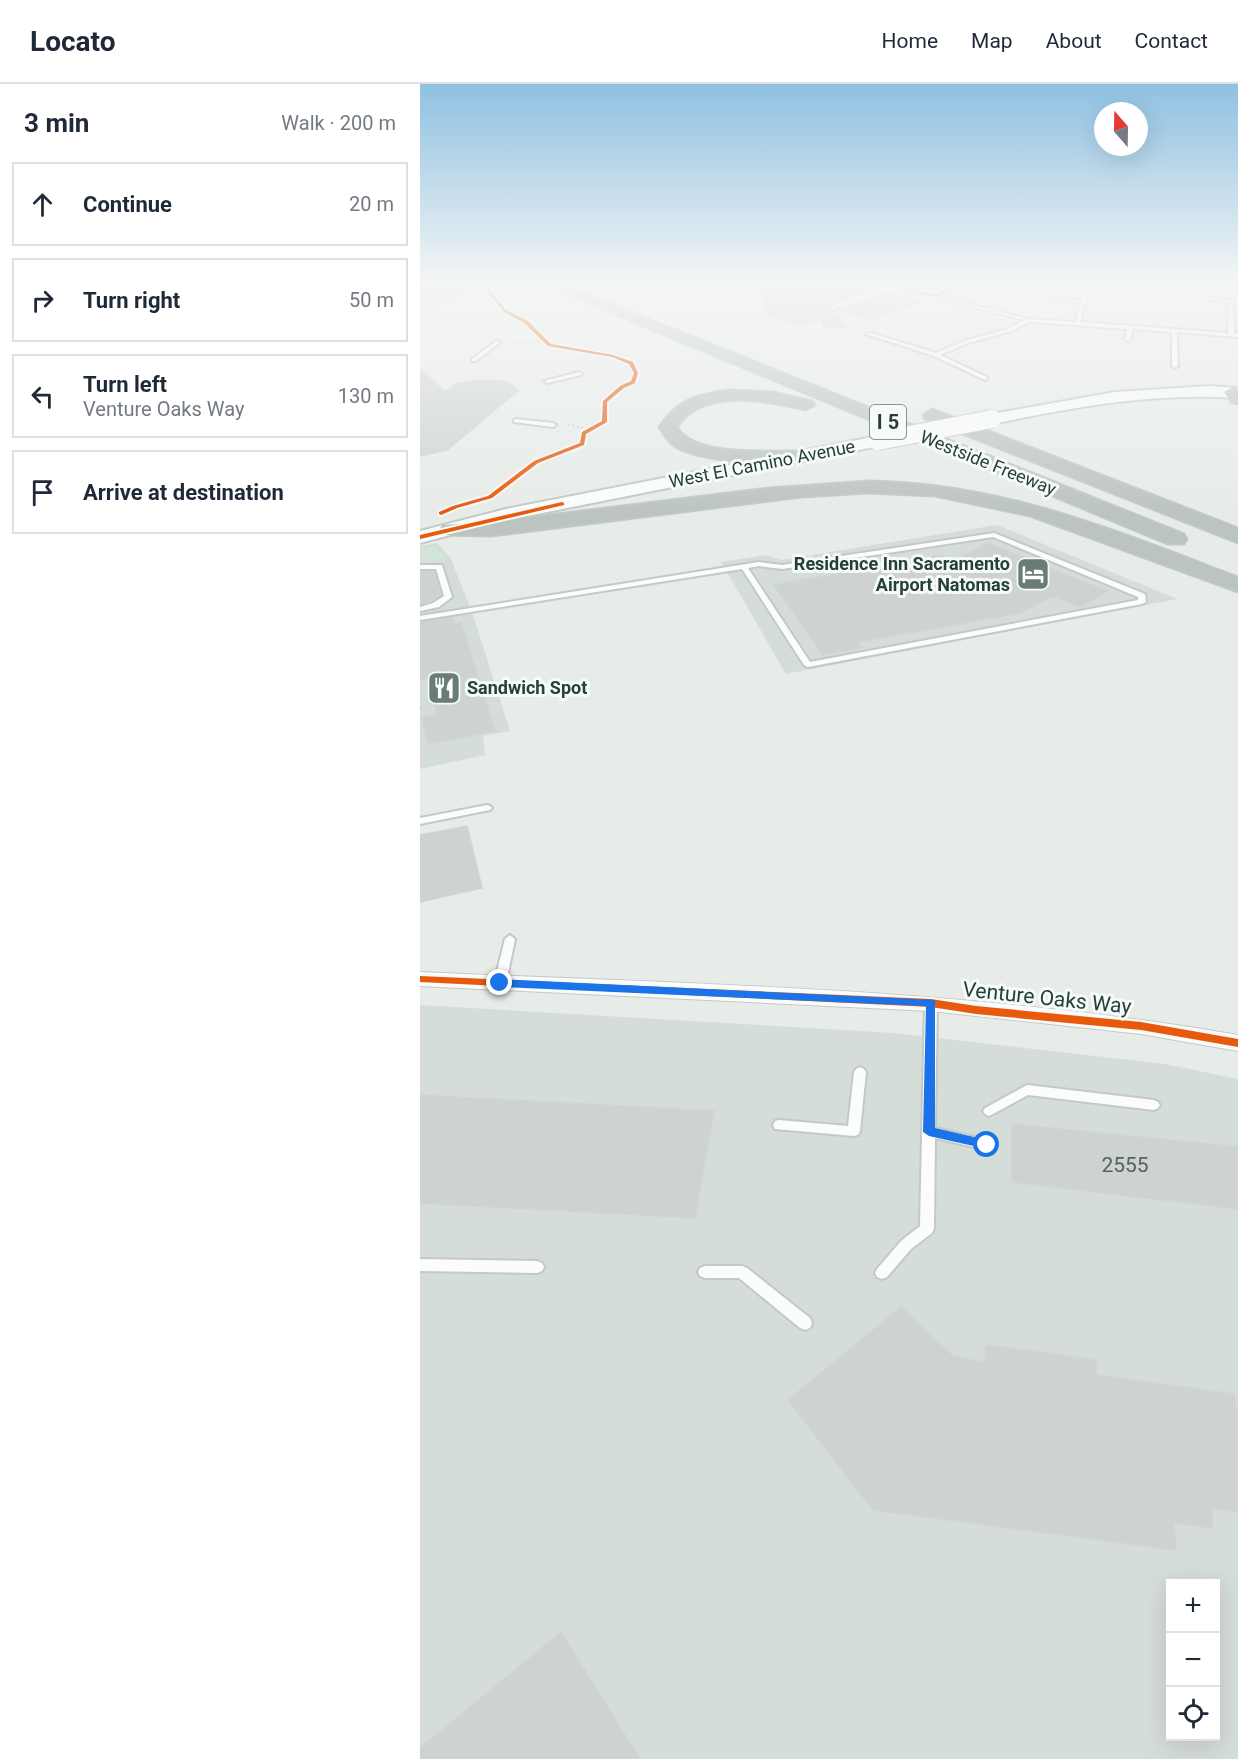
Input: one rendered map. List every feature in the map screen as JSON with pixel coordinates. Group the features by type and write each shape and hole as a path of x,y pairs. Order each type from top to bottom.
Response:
{"highway":[{"name":"Westside Freeway","path":"730,358 1195,547"},
{"path":"796,457 701,451 674,438 668,427 673,416 697,403 717,397 752,394 780,397 845,418 904,429"},
{"name":"Westside Freeway","path":"918,410 1238,536"},
{"path":"450,530 491,529 807,489 856,487 921,489 975,496 1040,512 1238,585"}],"main road":[{"name":"West El Camino Avenue","path":"420,537 506,515 1062,405 1137,395 1237,394"},
{"name":"West El Camino Avenue","path":"420,526 506,515"}],"street":[{"name":"Venture Oaks Way","path":"420,978 931,1002 976,1010 1141,1026 1238,1043"}],"lane":[{"path":"943,358 985,378"},
{"path":"1175,358 1175,366"},
{"path":"547,381 579,374"},
{"path":"516,421 554,424"},
{"path":"420,618 759,564 782,567 994,535 1142,596 1142,602 808,665 744,567"},
{"path":"420,567 439,567 448,597 436,605 420,609"},
{"path":"420,821 487,808"},
{"path":"500,983 510,939"},
{"path":"882,1274 906,1245 927,1228 931,1002"},
{"path":"778,1125 854,1131 860,1072"},
{"path":"989,1111 1026,1090 1154,1105"},
{"path":"929,1132 987,1145"},
{"path":"420,1265 537,1266"},
{"path":"705,1272 742,1272 805,1323"}],"path":[{"path":"554,424 590,429"},
{"path":"584,441 584,433 599,425"},
{"path":"420,707 421,712"}],"shaded area":[{"path":"997,525 1177,599 786,674 721,562 765,555 781,560"},
{"path":"437,543 451,559 473,615 510,731 483,736 485,755 420,769 420,546"},
{"path":"420,1005 893,1033 1165,1064 1238,1079 1238,1759 420,1759"}],"green space":[{"path":"436,546 447,560 420,565 420,549"}],"building":[{"path":"420,368 445,392 455,384 478,380 506,381 519,390 447,450 420,456"},
{"path":"988,543 1107,591 1081,607 1053,596 1020,613 858,642 862,647 823,655 774,585 943,555 950,563"},
{"path":"434,571 441,595 420,605 420,572"},
{"path":"452,617 454,624 461,622 495,731 428,744 422,718 437,715 429,678 420,680 420,622"},
{"path":"467,826 482,888 420,902 420,835"},
{"path":"420,1095 714,1111 695,1218 420,1203"},
{"path":"1012,1124 1238,1147 1238,1209 1012,1182"},
{"path":"901,1307 953,1356 985,1363 986,1345 1097,1360 1096,1375 1234,1394 1238,1421 1238,1512 1212,1508 1212,1528 1174,1523 1176,1550 873,1510 788,1400"},
{"path":"561,1632 640,1759 420,1759 420,1748"}],"cycle path":[{"path":"441,513 490,497 536,462 582,444 584,433 604,422 605,402 622,387 633,382 636,373 631,363 619,358"},
{"path":"420,537 562,504"},
{"path":"420,979 931,1003 976,1010 1141,1026 1238,1043"}],"place":[{"name":"Residence Inn Sacramento Airport Natomas","path":"1033,574"},
{"name":"Sandwich Spot","path":"444,688"}],"route":[{"path":"500,983 931,1002 929,1132 987,1145"}]}
